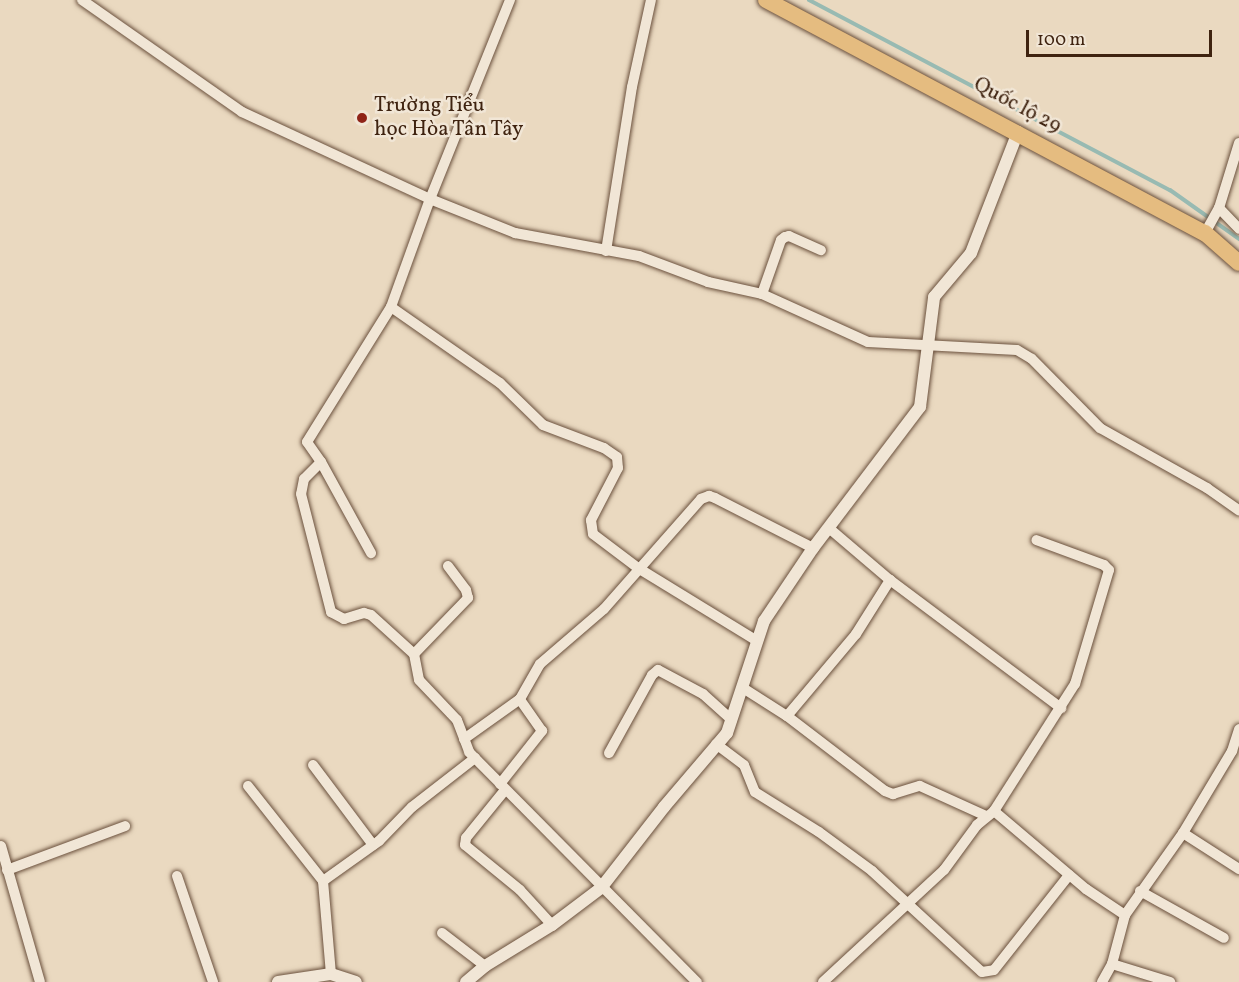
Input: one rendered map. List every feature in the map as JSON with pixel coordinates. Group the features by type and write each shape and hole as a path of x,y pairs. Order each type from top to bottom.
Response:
{"highway":[{"name":"Quốc lộ 29","path":"766,0 1209,229 1239,263"}],"street":[{"path":"82,0 242,112 430,199 515,234 639,256 708,282 762,294 868,342 1010,348 1025,354 1100,428 1207,489 1239,510"},
{"path":"371,553 321,462 307,442 392,307 430,199 510,0"},
{"path":"606,251 630,98 651,0"},
{"path":"466,982 485,966 552,925 601,888 727,733 764,621 813,548 830,529 920,407 934,297 970,253 1018,132"},
{"path":"1209,229 1219,208 1239,143"},
{"path":"1219,208 1239,229"},
{"path":"762,294 781,240 785,237 789,236 821,250"},
{"path":"392,307 500,383 538,421 617,457 618,468 591,520 591,528 598,541 638,568 758,640"},
{"path":"321,462 303,479 301,494 327,607 340,619 364,613 371,615 414,654 419,680 457,720 469,752 601,888 697,982"},
{"path":"464,739 520,699 540,664 604,609 701,499 709,496 813,548"},
{"path":"830,529 890,580 1061,708"},
{"path":"823,982 936,879 990,814 1061,708 1079,674 1093,616 1109,570 1104,565 1036,540"},
{"path":"414,654 468,598 466,590 448,566"},
{"path":"787,716 855,634 890,580"},
{"path":"609,753 652,675 658,670 703,694 732,720"},
{"path":"742,688 787,716 885,791 893,794 920,786 990,814 1125,915"},
{"path":"520,699 542,731 466,838 465,845 520,890 552,925"},
{"path":"1102,982 1112,964 1125,915 1183,833 1235,751 1239,729"},
{"path":"716,744 744,765 755,792 845,850 977,970 986,973 994,970 1070,875"},
{"path":"323,882 373,845 412,807 475,758"},
{"path":"313,765 373,845"},
{"path":"248,786 323,882 331,974"},
{"path":"7,870 125,826"},
{"path":"1183,833 1239,869"},
{"path":"1,846 40,982"},
{"path":"177,876 213,982"},
{"path":"1140,891 1224,938"},
{"path":"442,933 485,966"},
{"path":"1112,964 1170,982"},
{"path":"286,981 331,974 355,982"}],"waterway":[{"path":"809,0 1170,190 1239,239"}],"place":[{"name":"Trường Tiểu học Hòa Tân Tây","path":"362,118"}]}
